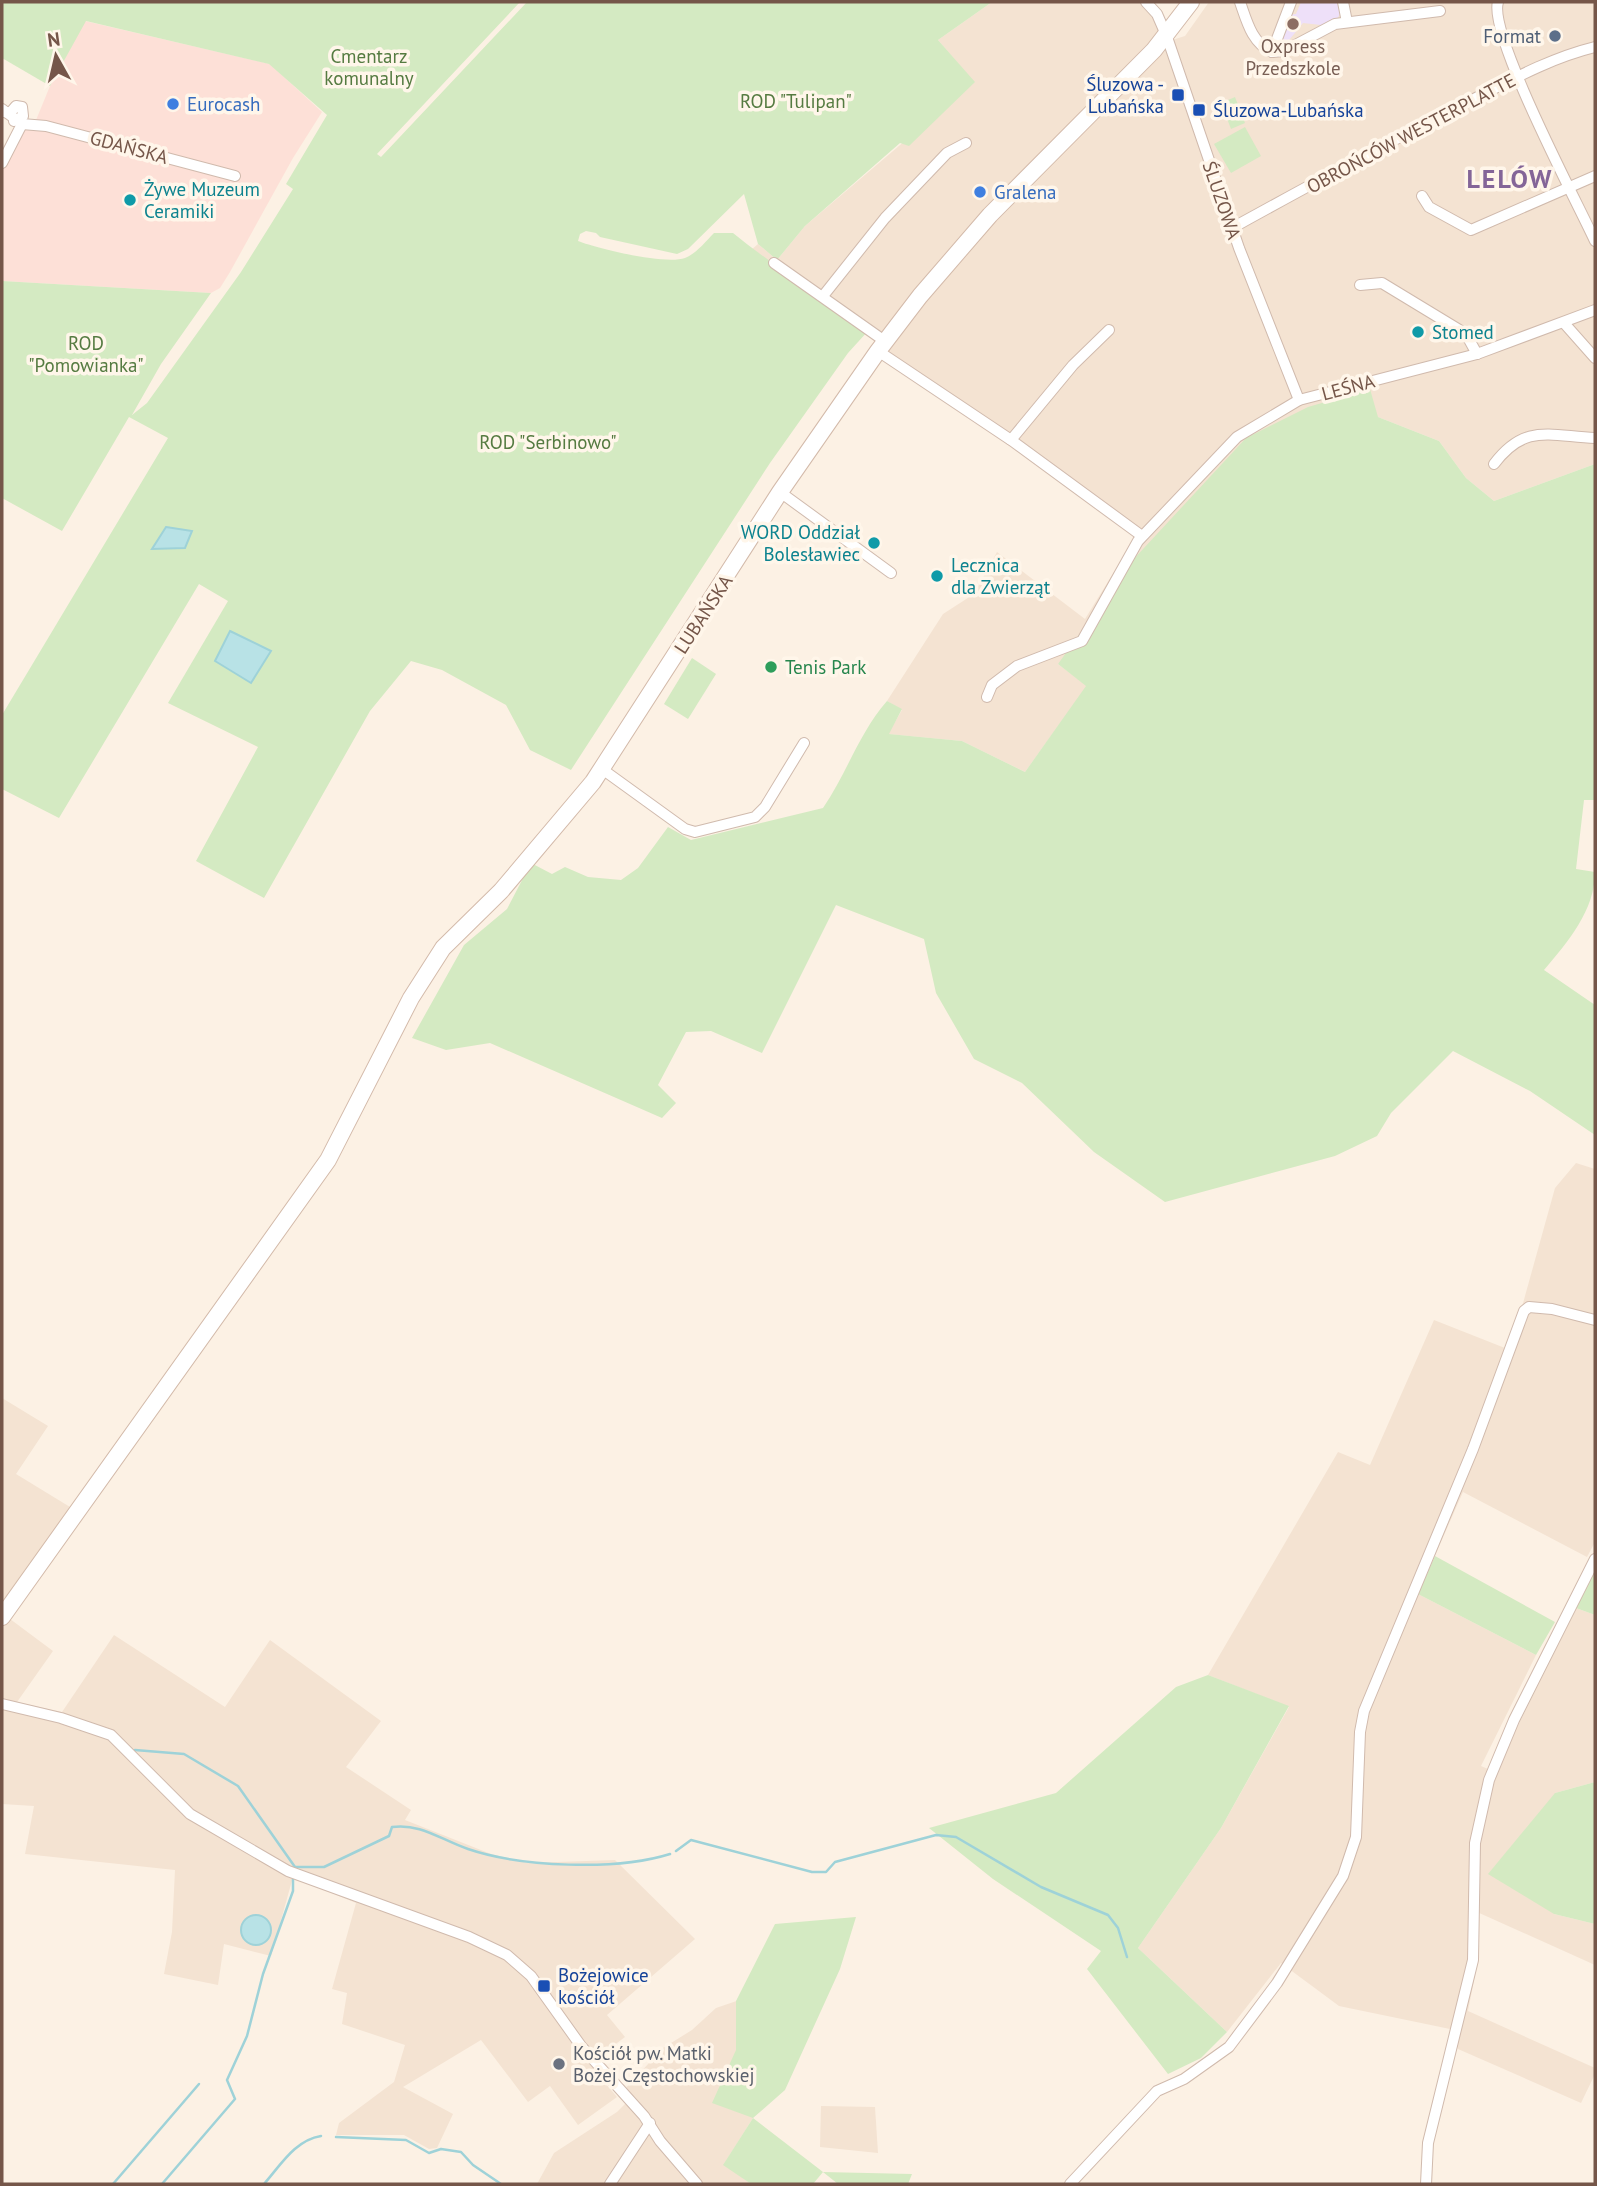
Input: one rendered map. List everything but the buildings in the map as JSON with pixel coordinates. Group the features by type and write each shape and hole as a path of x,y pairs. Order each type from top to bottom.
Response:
{"street":[{"name":"ŚLUZOWA","path":"1146,2 1157,14 1167,37 1231,228 1299,400"},
{"name":"LUBAŃSKA","path":"2,1616 328,1160 411,998 443,948 501,891 598,775 780,492 882,347 920,296 990,215 1167,37 1191,2"},
{"path":"1240,2 1255,40 1260,47 1272,52 1284,51 1320,30 1347,22 1440,11"},
{"path":"1272,52 1291,2"},
{"path":"1343,2 1347,22"},
{"path":"1497,2 1496,16 1518,76 1595,241"},
{"name":"OBROŃCÓW WESTERPLATTE","path":"1231,228 1389,141 1518,76 1562,56 1595,47"},
{"path":"2,163 7,140 18,123 3,110"},
{"name":"GDAŃSKA","path":"18,123 62,130 235,176"},
{"path":"823,296 885,218 947,153 966,143"},
{"path":"1422,196 1429,207 1471,230 1595,176"},
{"path":"774,262 823,296 882,347 1142,536"},
{"path":"1360,285 1382,283 1466,334 1477,354"},
{"name":"LEŚNA","path":"987,697 992,685 1017,666 1082,641 1103,599 1142,536 1237,437 1299,400 1477,354 1595,310"},
{"path":"1564,323 1595,358"},
{"path":"1011,440 1073,365 1109,330"},
{"path":"1494,464 1510,444 1529,435 1595,438"},
{"path":"780,492 891,573"},
{"path":"598,775 685,829 695,832 755,817 765,807 804,743"},
{"path":"1070,2184 1157,2091 1200,2069 1228,2047 1278,1983 1307,1936 1343,1876 1353,1852 1364,1711 1473,1449 1524,1311 1529,1307 1540,1307 1595,1320"},
{"path":"1426,2184 1428,2143 1471,1970 1475,1843 1489,1780 1519,1709 1595,1559"},
{"path":"2,1704 61,1718 111,1735 190,1814 288,1871 469,1937 507,1955 531,1976 581,2046 650,2123 660,2141 697,2184"},
{"path":"610,2184 650,2123"}],"shaded area":[{"path":"992,2 1146,2 1169,41 1185,36 1209,2 1595,2 1595,464 1494,501 1466,478 1439,441 1378,417 1058,664 1087,686 1025,772 962,741 888,734 902,710 887,701 943,614 974,594 997,552 1085,619 1125,554 1142,536 878,351 886,343 823,296 751,250 758,244 777,260 805,226 974,82 938,40"},
{"name":"Oxpress Przedszkole","path":"1301,2 1339,2 1340,14 1337,19 1321,25 1303,23 1285,45 1280,41 1287,15 1296,14"},
{"path":"85,21 270,64 322,112 293,158 230,272 220,288 211,293 2,281 2,162 22,124 34,125 50,86"},
{"path":"1576,1163 1595,1169 1595,1542 1587,1557 1463,1492 1418,1594 1536,1655 1481,1766 1495,1772 1576,1608 1595,1615 1595,1782 1555,1793 1554,1914 1595,1924 1595,1965 1477,1912 1479,1955 1468,2011 1595,2068 1595,2074 1581,2103 1458,2049 1450,2029 1339,2006 1281,1963 1227,2032 1138,1948 1221,1828 1289,1707 1208,1675 1338,1452 1370,1465 1434,1320 1510,1350 1555,1188"},
{"path":"2,1398 48,1426 16,1474 70,1507 2,1603"},
{"path":"2,1613 53,1651 17,1702 62,1712 114,1635 225,1707 270,1640 381,1721 346,1767 411,1810 405,1820 491,1854 528,1863 615,1860 695,1939 607,2015 625,2037 589,2064 617,2097 578,2125 550,2086 528,2102 481,2040 403,2087 453,2114 437,2148 429,2149 404,2135 336,2135 339,2123 394,2082 405,2045 342,2024 347,1993 332,1989 356,1903 293,1877 271,1956 224,1944 218,1985 164,1974 172,1932 175,1870 25,1854 34,1806 2,1804"},
{"path":"757,1994 753,2118 724,2164 751,2184 537,2184 554,2153 617,2112 630,2099 623,2091 663,2048 692,2030 716,2008"},
{"path":"821,2106 875,2107 878,2153 820,2147"}],"green space":[{"path":"2,2 520,2 377,154 381,157 527,2 992,2 938,40 975,82 909,146 900,143 805,226 777,260 758,244 744,194 688,249 677,254 600,237 596,233 586,231 580,234 578,241 601,248 648,258 676,260 693,253 714,233 733,233 868,331 848,353 770,463 571,770 530,750 506,705 442,670 411,661 370,711 264,898 196,861 258,747 168,703 228,601 199,584 59,818 2,789 2,715 168,438 129,417 62,531 2,498 2,281 211,293 161,364 132,415 147,403 241,272 293,189 286,184 327,115 269,64 86,21 50,86 2,58"},
{"path":"1235,97 1245,123 1231,129 1221,103"},
{"path":"1245,127 1261,156 1231,173 1214,144"},
{"path":"1370,389 1378,417 1439,441 1466,478 1494,501 1595,464 1595,800 1584,800 1576,869 1595,872 1594,886 1579,925 1544,970 1595,1005 1595,1135 1530,1091 1453,1051 1391,1113 1377,1136 1335,1156 1165,1202 1094,1152 1022,1083 974,1059 936,993 924,939 836,905 762,1053 711,1031 686,1032 658,1085 676,1103 662,1118 490,1043 446,1050 412,1038 464,945 507,909 531,863 552,874 565,867 588,877 621,880 638,868 668,827 691,840 823,808 869,726 887,701 902,709 889,734 962,741 1025,772 1086,686 1058,664 1131,562 1246,438 1308,407"},
{"path":"692,658 716,674 688,719 664,704"},
{"path":"1435,1556 1555,1622 1536,1655 1418,1594"},
{"path":"1595,1571 1595,1615 1576,1608"},
{"path":"1208,1675 1289,1706 1221,1828 1138,1948 1227,2032 1201,2058 1168,2074 1087,1969 1101,1951 993,1879 929,1828 1056,1793 1176,1687"},
{"path":"1595,1782 1595,1924 1554,1914 1488,1874 1555,1793"},
{"path":"856,1917 840,1969 785,2090 753,2118 712,2103 736,2050 736,2001 775,1924"},
{"path":"753,2118 823,2172 813,2184 751,2184 723,2165"},
{"path":"823,2172 912,2174 908,2184 838,2184"}],"water":[{"path":"166,527 192,531 185,548 152,549"},
{"path":"230,631 271,651 251,683 215,661"},
{"path":"256,1915 267,1919 271,1930 267,1941 256,1945 245,1941 241,1930 245,1919"}],"waterway":[{"path":"135,1750 184,1754 238,1786 295,1867 324,1867 389,1836 392,1827 402,1826 422,1830 490,1855 541,1863 596,1865 670,1854"},
{"path":"676,1851 691,1840 812,1872 826,1872 835,1862 936,1835 956,1837 1041,1887 1108,1915 1118,1928 1127,1957"},
{"path":"162,2184 235,2099 227,2080 247,2036 263,1974 293,1891 293,1879"},
{"path":"113,2184 199,2084"},
{"path":"264,2184 296,2148 321,2136"},
{"path":"336,2137 406,2140 429,2153 441,2149 461,2152 473,2165 501,2184"}],"place":[{"name":"Oxpress Przedszkole","path":"1293,24"},
{"name":"Format","path":"1555,36"},
{"name":"Śluzowa - Lubańska","path":"1178,95"},
{"name":"Eurocash","path":"173,104"},
{"name":"Śluzowa-Lubańska","path":"1199,110"},
{"name":"Gralena","path":"980,192"},
{"name":"Żywe Muzeum Ceramiki","path":"130,200"},
{"name":"Stomed","path":"1418,332"},
{"name":"WORD Oddział Bolesławiec","path":"874,543"},
{"name":"Lecznica dla Zwierząt","path":"937,576"},
{"name":"Tenis Park","path":"771,667"},
{"name":"Bożejowice kościół","path":"544,1986"},
{"name":"Kościół pw. Matki Bożej Częstochowskiej","path":"559,2064"}],"district":[{"name":"LELÓW","path":"1510,179"}],"park label":[{"name":"Cmentarz komunalny","path":"369,67"},
{"name":"ROD \"Tulipan\"","path":"796,101"},
{"name":"ROD \"Pomowianka\"","path":"86,354"},
{"name":"ROD \"Serbinowo\"","path":"548,442"}]}
